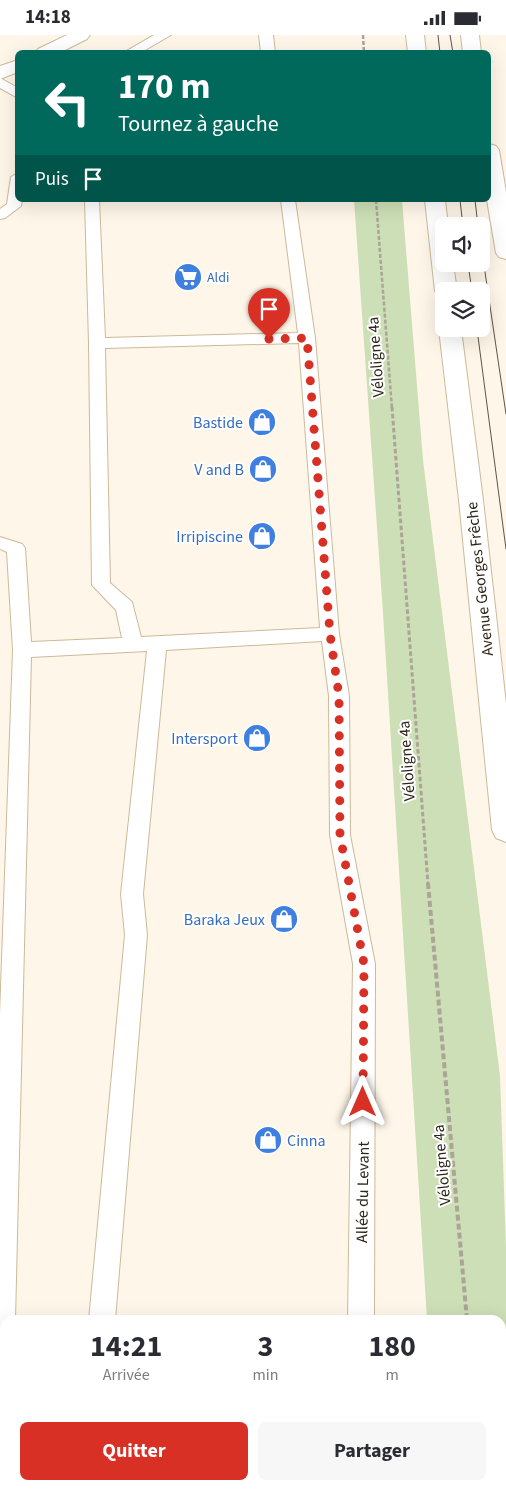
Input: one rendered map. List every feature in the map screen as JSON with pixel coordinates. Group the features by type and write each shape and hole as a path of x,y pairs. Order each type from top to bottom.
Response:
{"main road":[{"path":"50,50 81,35"},
{"path":"415,35 417,50"},
{"path":"470,35 472,50"},
{"path":"0,73 15,66"},
{"path":"491,162 506,253"},
{"path":"435,202 445,282"},
{"name":"Avenue Georges Frêche","path":"451,337 471,500 506,830"}],"lane":[{"path":"135,50 164,35"},
{"path":"266,35 268,50"},
{"path":"0,81 15,93"},
{"path":"0,215 14,207 15,200"},
{"path":"92,202 97,343 101,585 125,607 133,644"},
{"name":"Allée du Levant","path":"288,202 307,338 330,634 339,696 340,835 364,964 360,1315"},
{"path":"97,343 307,338"},
{"path":"0,543 16,548 22,650 6,973 1,1315"},
{"path":"22,650 330,634"},
{"path":"102,1315 136,935 132,894 157,643"}],"path":[{"path":"363,35 364,50"},
{"name":"Véloligne 4a","path":"376,202 432,932 467,1315"}],"green space":[{"path":"354,202 402,202 423,460 500,1076 506,1247 506,1315 427,1315 383,613"}],"tram line":[{"path":"438,35 440,50"},
{"path":"450,35 452,50"},
{"path":"460,202 462,217"},
{"path":"475,202 477,217"},
{"path":"469,272 471,282"},
{"path":"485,272 506,414"},
{"path":"478,337 506,549"}],"place":[{"name":"Aldi","path":"188,277"},
{"name":"Bastide","path":"262,422"},
{"name":"V and B","path":"263,469"},
{"name":"Irripiscine","path":"262,536"},
{"name":"Intersport","path":"257,738"},
{"name":"Baraka Jeux","path":"284,919"},
{"name":"Cinna","path":"268,1140"}],"route":[{"path":"269,339 307,338 330,634 339,696 340,835 364,964 363,1102"}]}
